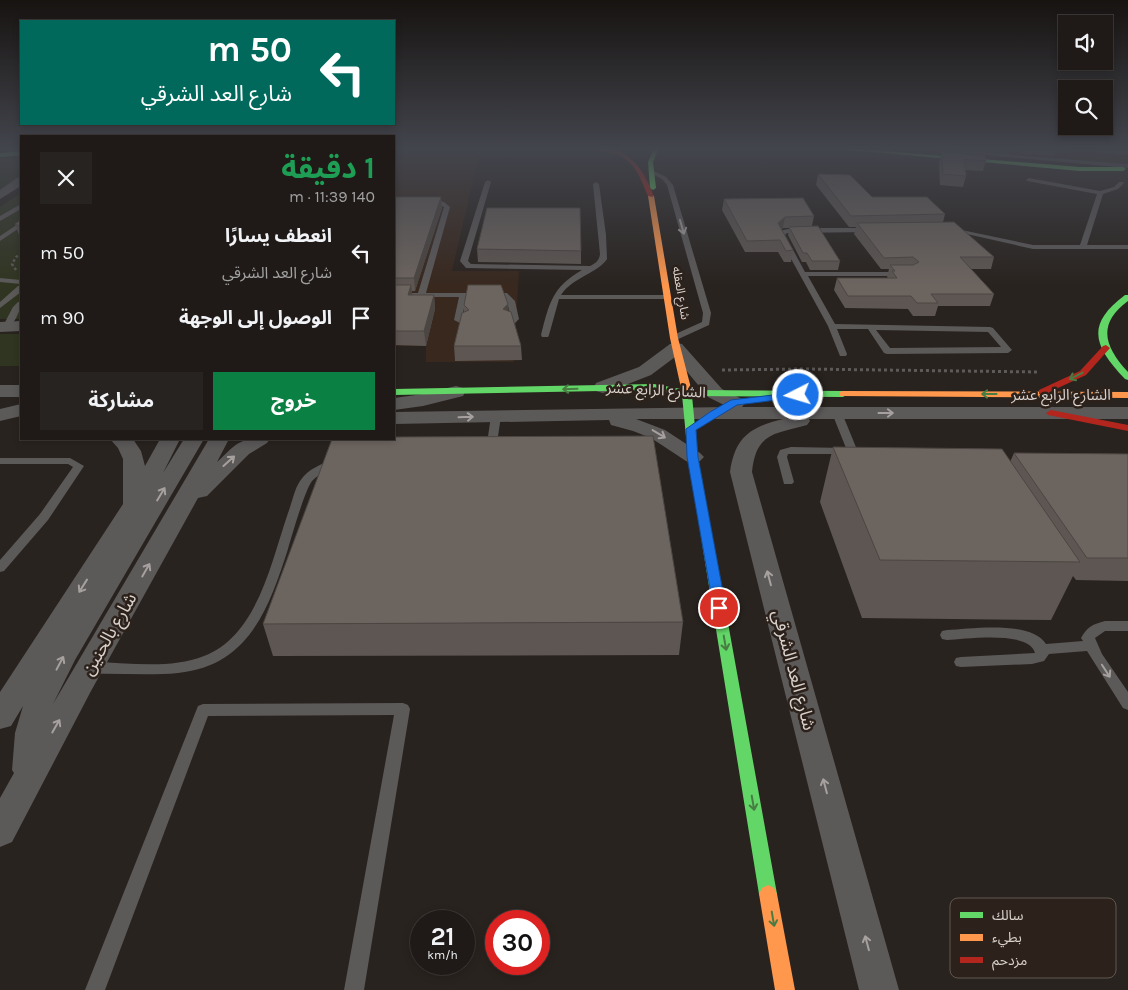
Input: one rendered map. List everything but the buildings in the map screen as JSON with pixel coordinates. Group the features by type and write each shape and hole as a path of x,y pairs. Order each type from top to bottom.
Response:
{"street":[{"name":"شارع العقله","path":"651,196 675,343 687,393"},
{"path":"1128,297 1109,311 1103,322 1102,332 1106,348 1114,362 1128,378"},
{"path":"603,388 645,371 675,343 715,393 735,402 777,412"},
{"path":"1038,394 1083,373 1106,348"},
{"name":"الشارع الرابع عشر","path":"395,392 654,387 687,393 1128,395"},
{"path":"395,404 423,400 456,392"},
{"path":"687,393 693,457 785,990"},
{"path":"690,421 713,414 735,402 814,393"},
{"path":"0,414 20,410"},
{"name":"الشارع الرابع عشر","path":"713,414 777,412 1128,413"},
{"name":"شارع العد الشرقي","path":"837,413 767,430 754,437 742,456 741,472 880,990"},
{"path":"1051,413 1128,428"},
{"path":"560,414 604,419 645,427 657,432 693,457"},
{"name":"الشارع الرابع عشر","path":"395,418 560,414 690,421"},
{"path":"0,422 20,422"},
{"path":"122,440 125,442 134,461 134,506"},
{"path":"0,718 134,506 169,440"},
{"path":"28,776 30,733 39,702 64,655 193,440"},
{"name":"شارع بالحنين","path":"0,831 28,776 218,440"},
{"path":"182,507 230,460 258,440"}],"lane":[{"path":"484,194 464,261 469,266 591,268"},
{"path":"545,335 560,288 603,260 604,249 597,194"},
{"path":"673,194 706,312 706,323 675,343"},
{"path":"1082,248 1100,194"},
{"path":"421,295 446,207 446,204 437,201 422,201"},
{"path":"3,218 20,207"},
{"path":"477,216 486,216"},
{"path":"3,218 20,217"},
{"path":"0,239 20,225"},
{"path":"940,229 966,232 1033,247 1128,247"},
{"path":"843,354 832,326 781,235 782,233 794,230 882,230"},
{"path":"804,274 910,274"},
{"path":"0,280 20,282"},
{"path":"0,306 20,289"},
{"path":"395,295 496,294 508,297 511,301 515,319 510,323"},
{"path":"463,295 458,320 464,323"},
{"path":"556,297 667,297"},
{"path":"9,326 20,306"},
{"path":"832,326 990,330 1008,350 887,351 871,328"},
{"path":"837,413 859,466"},
{"path":"491,456 496,416"},
{"path":"788,482 782,457 784,452 791,450 853,451"},
{"path":"0,460 70,461 79,466 44,517 0,568"},
{"path":"90,668 189,666 216,658 236,643 253,623 264,603 304,482 326,464 347,460"},
{"path":"1128,626 1100,626 1091,630 1088,638 1090,646 1128,704"},
{"path":"947,635 1023,634 1039,643 1043,649 1039,658 961,662"},
{"path":"1043,649 1090,646"},
{"path":"94,990 203,710 403,709 354,990"}],"path":[{"path":"20,255 12,264 20,272"},
{"path":"722,370 804,369 1043,372"}],"shaded area":[{"path":"395,194 470,194 452,271 519,271 514,362 426,362 426,346 395,346"}],"green space":[{"path":"20,194 20,319 0,319 0,207"},
{"path":"0,334 20,334 20,366 0,366"}],"traffic: fast":[{"path":"1128,297 1115,306 1107,316 1102,336 1110,356 1128,377"},
{"path":"395,392 654,387 687,393 843,394"},
{"path":"686,388 693,457 768,894"}],"traffic: slow":[{"path":"651,196 674,338 686,388"},
{"path":"843,394 1128,395"},
{"path":"768,894 785,990"}],"traffic: jam":[{"path":"1042,392 1083,373 1106,348"},
{"path":"1051,413 1128,428"}],"route":[{"path":"719,608 693,457 691,429 735,402 798,395"}]}
